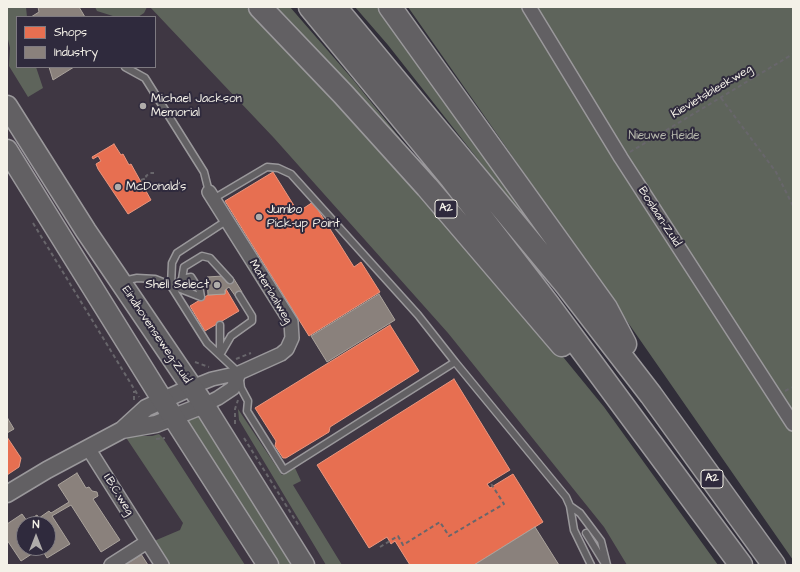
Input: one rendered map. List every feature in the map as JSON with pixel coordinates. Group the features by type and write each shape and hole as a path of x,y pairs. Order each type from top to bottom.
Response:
{"highway":[{"name":"A2","path":"260,7 343,94 427,187 567,352 629,413"},
{"name":"A2","path":"310,7 451,178 629,413 741,565"},
{"name":"A2","path":"335,7 567,286 651,395 773,564"},
{"name":"A2","path":"390,7 606,308 651,395"}],"main road":[{"name":"Eindhovenseweg-Zuid","path":"7,106 120,282 204,405 304,565"},
{"path":"7,150 173,417 268,565"}],"street":[{"name":"Boslaan-Zuid","path":"529,7 621,158 793,424"},
{"name":"Materiaalweg","path":"192,388 212,378 239,373 281,354 290,344 292,332 291,322 211,196"},
{"path":"122,430 156,424 204,405 233,388 239,373"},
{"path":"7,494 47,470 122,430 146,408 192,388"},
{"name":"I.B.C.weg","path":"88,448 162,565"},
{"path":"111,565 147,542"}],"lane":[{"path":"127,68 145,78 204,172 211,196 266,167 278,168 291,174 300,182 418,315 566,498 570,506 574,530 591,565"},
{"path":"226,221 177,254 172,263 171,286 207,343 239,373 241,388 245,395 247,411 284,470 455,362"},
{"path":"171,286 179,283 182,279 184,267 202,256 210,258 230,280"},
{"path":"120,282 143,278 155,279 202,297 191,277 182,279"},
{"path":"220,355 231,336 252,321 252,316 239,295"},
{"path":"220,325 220,355"},
{"path":"570,506 580,512 601,541 606,565"},
{"path":"586,533 606,565"}],"path":[{"name":"Kievietsbleekweg","path":"621,158 793,54"},
{"path":"721,98 776,172 793,206"},
{"path":"142,180 147,178 146,176 150,173 154,173"},
{"path":"192,360 200,366 209,367 228,362 256,351"},
{"path":"235,424 237,403 245,395"},
{"path":"380,547 398,536 403,544 440,522 449,536 504,504 490,482"}],"shaded area":[{"path":"7,7 203,7 674,565 7,565"}],"green space":[{"path":"7,7 26,7 27,16 16,16 16,68 36,68 43,88 28,97 9,66 10,48 7,35"},
{"path":"95,7 147,7 144,13 140,16 113,16 97,11"},
{"path":"150,7 246,7 346,107 483,259 604,407 718,565 627,565 604,527 448,333 274,138"},
{"path":"266,7 290,7 355,82 524,293"},
{"path":"355,7 382,7 621,341 388,45"},
{"name":"Nieuwe Heide","path":"408,7 793,7 793,560 483,114"},
{"path":"238,409 282,475 295,468 301,481 293,485 342,565 326,565 239,420"},
{"path":"195,414 200,419 298,565 278,565 200,446 186,422 187,415"},
{"path":"159,434 245,565 170,565 154,541 180,530 183,523 125,436 152,436"}],"building: Shops":[{"path":"114,144 121,155 123,154 129,165 131,164 151,200 128,214 98,169 96,164 101,161 98,156 93,159 92,157"},
{"path":"273,172 298,212 313,202 354,267 361,262 380,292 309,336 225,201"},
{"path":"226,289 239,311 205,331 190,306 208,295 225,294"},
{"path":"390,325 419,371 330,427 329,432 286,458 283,458 275,446 276,441 255,408"},
{"path":"454,379 510,470 487,484 490,488 513,474 543,522 474,565 410,565 395,541 391,544 387,537 369,548 317,465"},
{"path":"7,437 21,458 19,467 7,475"}],"building: Industry":[{"path":"38,7 79,7 84,16 33,16 39,12"},
{"path":"49,68 72,68 53,80"},
{"path":"223,276 227,283 234,279 242,292 236,297 229,287 225,290 225,294 208,295 207,277"},
{"path":"379,294 395,320 327,362 311,336"},
{"path":"8,419 14,429 7,433 7,420"},
{"path":"77,473 86,488 89,487 92,491 97,492 98,496 93,499 120,540 101,552 71,505 52,516 42,516 49,511 51,513 69,502 58,485"},
{"path":"16,518 16,554 7,540 7,524"},
{"path":"56,522 70,544 56,553"},
{"path":"535,527 559,565 474,565"},
{"path":"141,555 148,565 125,565"},
{"path":"18,556 29,556 21,561"}],"place":[{"name":"Michael Jackson Memorial","path":"143,106"},
{"name":"McDonald's","path":"118,187"},
{"name":"Jumbo Pick-up Point","path":"259,217"},
{"name":"Shell Select","path":"217,285"}]}
